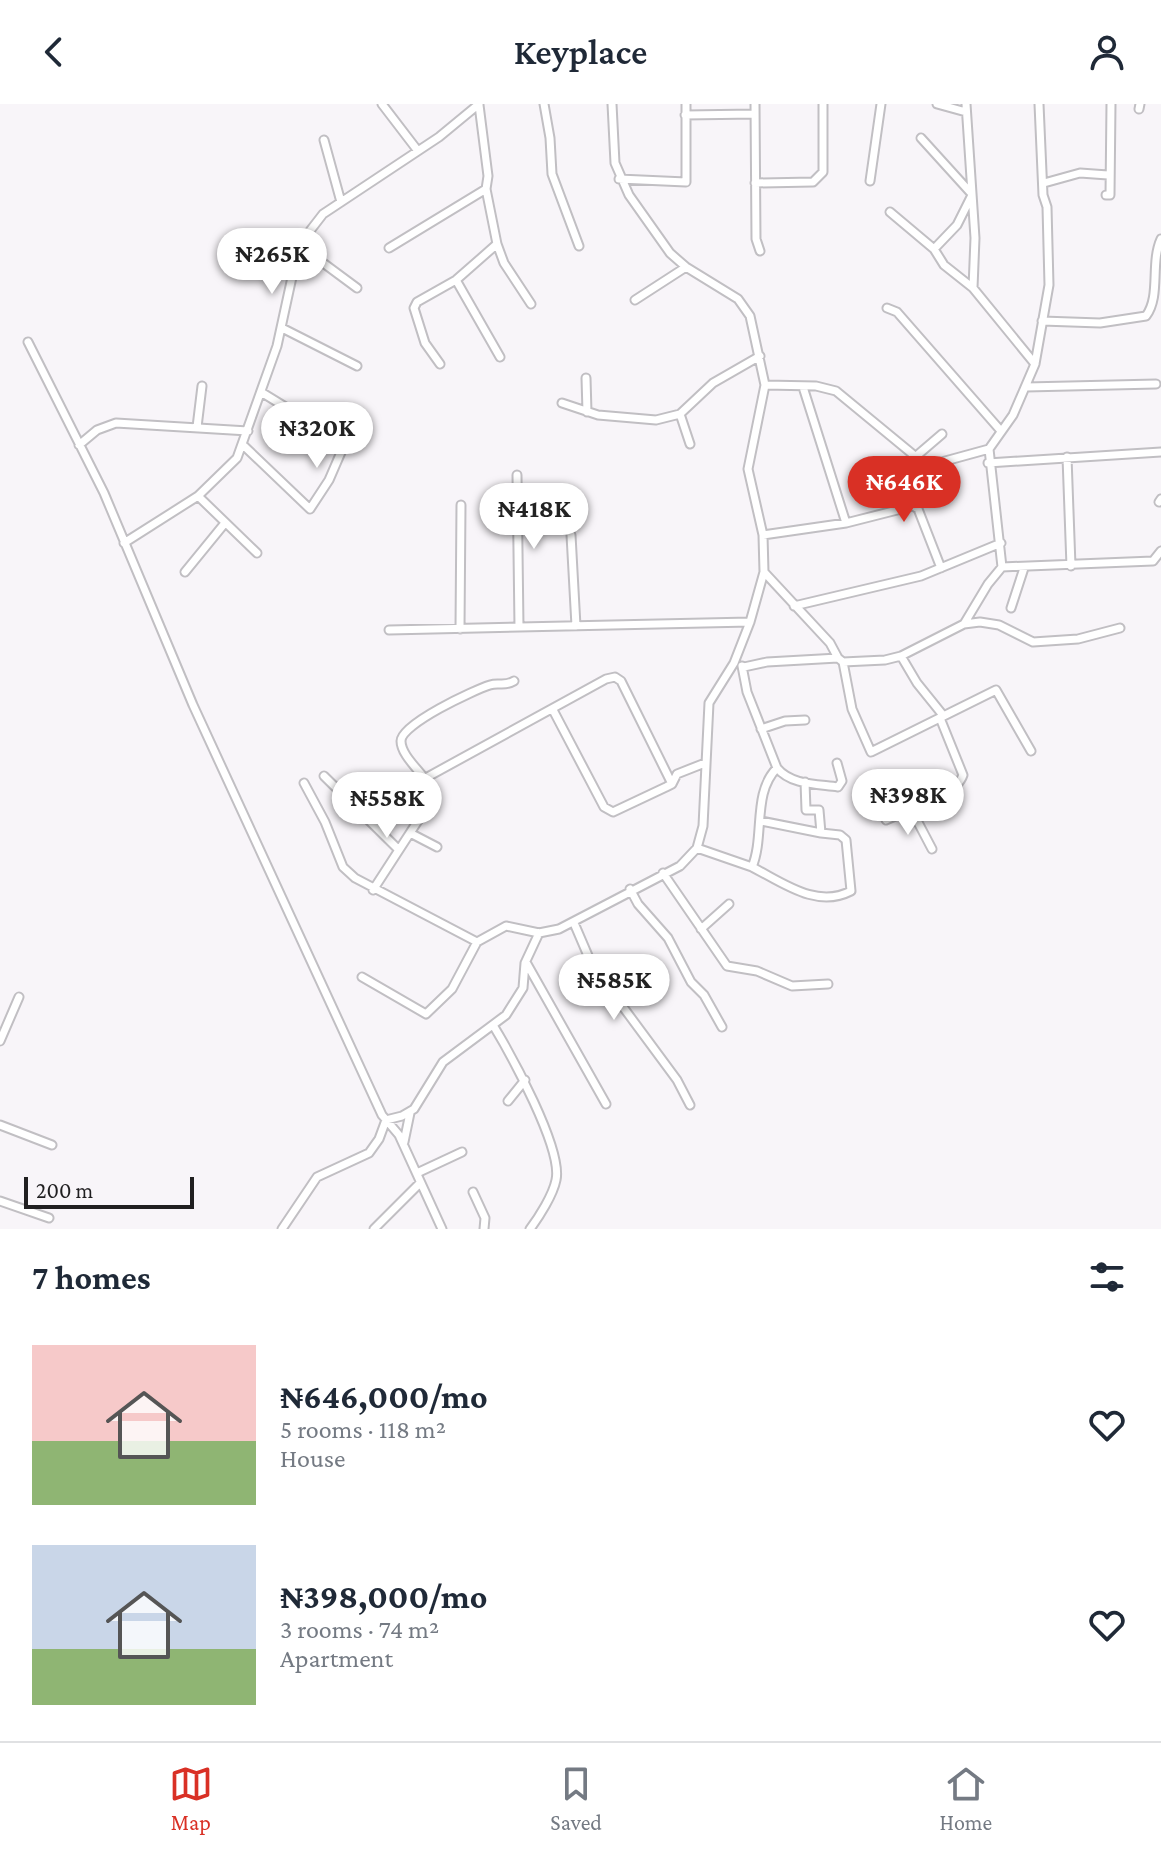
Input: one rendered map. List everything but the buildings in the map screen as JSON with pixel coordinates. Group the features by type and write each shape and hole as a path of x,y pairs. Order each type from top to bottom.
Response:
{"street":[{"path":"382,104 418,151"},
{"path":"124,543 198,496 228,469 243,445 282,328 299,245 323,214 418,151 479,104"},
{"path":"479,104 488,176 486,189 497,244 504,263 531,304"},
{"path":"544,104 552,174 579,246"},
{"path":"362,977 426,1014 452,989 477,942 506,926 539,933 574,923 630,889 680,866 697,848 703,826 709,703 734,663 764,572 763,535 748,469 765,385 750,316 738,299 686,267 670,253 619,179 612,142 612,104"},
{"path":"619,179 686,182 686,104"},
{"path":"755,104 756,239 760,251"},
{"path":"755,183 813,182 820,179 823,172 823,104"},
{"path":"870,181 881,104"},
{"path":"937,104 966,108 975,238 973,288"},
{"path":"964,624 1002,567 988,463 989,449 1026,387 1035,364 1049,285 1039,104"},
{"path":"1106,195 1110,195 1112,187 1108,175 1111,104"},
{"path":"685,115 755,114"},
{"path":"921,138 971,195"},
{"path":"324,140 341,202"},
{"path":"1044,183 1080,173 1108,175"},
{"path":"389,248 486,189"},
{"path":"934,249 957,225 971,195"},
{"path":"890,212 934,249 944,265 973,288 1035,364"},
{"path":"1042,321 1100,323 1146,316 1151,306 1155,253 1161,239"},
{"path":"440,364 425,343 414,308 417,302 456,280 497,244"},
{"path":"299,245 357,288"},
{"path":"635,300 686,267"},
{"path":"456,280 500,357"},
{"path":"887,308 897,312 1001,431"},
{"path":"282,328 357,366"},
{"path":"28,342 79,445 219,761 386,1120 403,1144 442,1229"},
{"path":"562,403 587,412 656,420 680,414 713,383 760,356"},
{"path":"586,378 587,412"},
{"path":"1026,387 1156,384"},
{"path":"765,385 836,391 927,466 938,466 989,449"},
{"path":"197,427 202,386"},
{"path":"803,387 846,523"},
{"path":"261,392 336,438"},
{"path":"680,414 690,444"},
{"path":"79,445 97,430 116,423 248,431"},
{"path":"914,458 942,434"},
{"path":"243,445 310,509 329,480 345,443"},
{"path":"988,463 1161,452"},
{"path":"1067,457 1071,566"},
{"path":"517,475 519,627"},
{"path":"198,496 257,553"},
{"path":"460,629 461,505"},
{"path":"763,535 846,523 913,506 918,509 941,568"},
{"path":"185,572 225,523"},
{"path":"571,535 576,626"},
{"path":"794,606 921,576 1001,543"},
{"path":"1002,567 1153,561 1161,551"},
{"path":"1011,608 1024,568"},
{"path":"764,572 830,643 840,660 852,709 871,752 996,690 1031,751"},
{"path":"389,630 750,622"},
{"path":"734,663 744,667 767,662 885,660 901,656 964,624 980,622 999,625 1033,642 1078,639 1120,628"},
{"path":"886,820 949,793 960,783 963,775 941,716 901,656"},
{"path":"744,667 747,692 783,776 805,782 841,785 837,763"},
{"path":"373,890 421,816 402,791 606,679 615,677 621,681 672,784"},
{"path":"424,778 401,743 401,736 442,706 493,684 507,686 514,681"},
{"path":"553,710 608,810 616,812 672,784 677,774 705,763"},
{"path":"761,729 785,721 805,720"},
{"path":"752,867 764,784 777,768"},
{"path":"324,776 399,850"},
{"path":"805,782 804,806 806,810 819,810 821,833"},
{"path":"304,783 325,822 343,867 373,890 477,942"},
{"path":"911,809 932,849"},
{"path":"697,848 752,867 788,888 818,897 851,891 846,840 840,835 761,821"},
{"path":"410,833 437,847"},
{"path":"663,873 727,966 757,971 792,986 828,984"},
{"path":"630,889 638,904 668,938 691,982 704,995 722,1027"},
{"path":"701,929 729,904"},
{"path":"574,923 592,965 677,1080 690,1105"},
{"path":"403,1144 410,1113 443,1062 506,1015 523,988 525,963 539,933"},
{"path":"525,963 606,1104"},
{"path":"0,1038 19,997"},
{"path":"493,1025 525,1080 545,1132 557,1177 530,1229"},
{"path":"508,1101 525,1080"},
{"path":"282,1229 317,1177 369,1153 386,1120 410,1113"},
{"path":"0,1125 52,1145"},
{"path":"417,1173 462,1152"},
{"path":"374,1229 420,1183"},
{"path":"473,1192 485,1218 484,1229"},
{"path":"0,1201 49,1218"}]}
